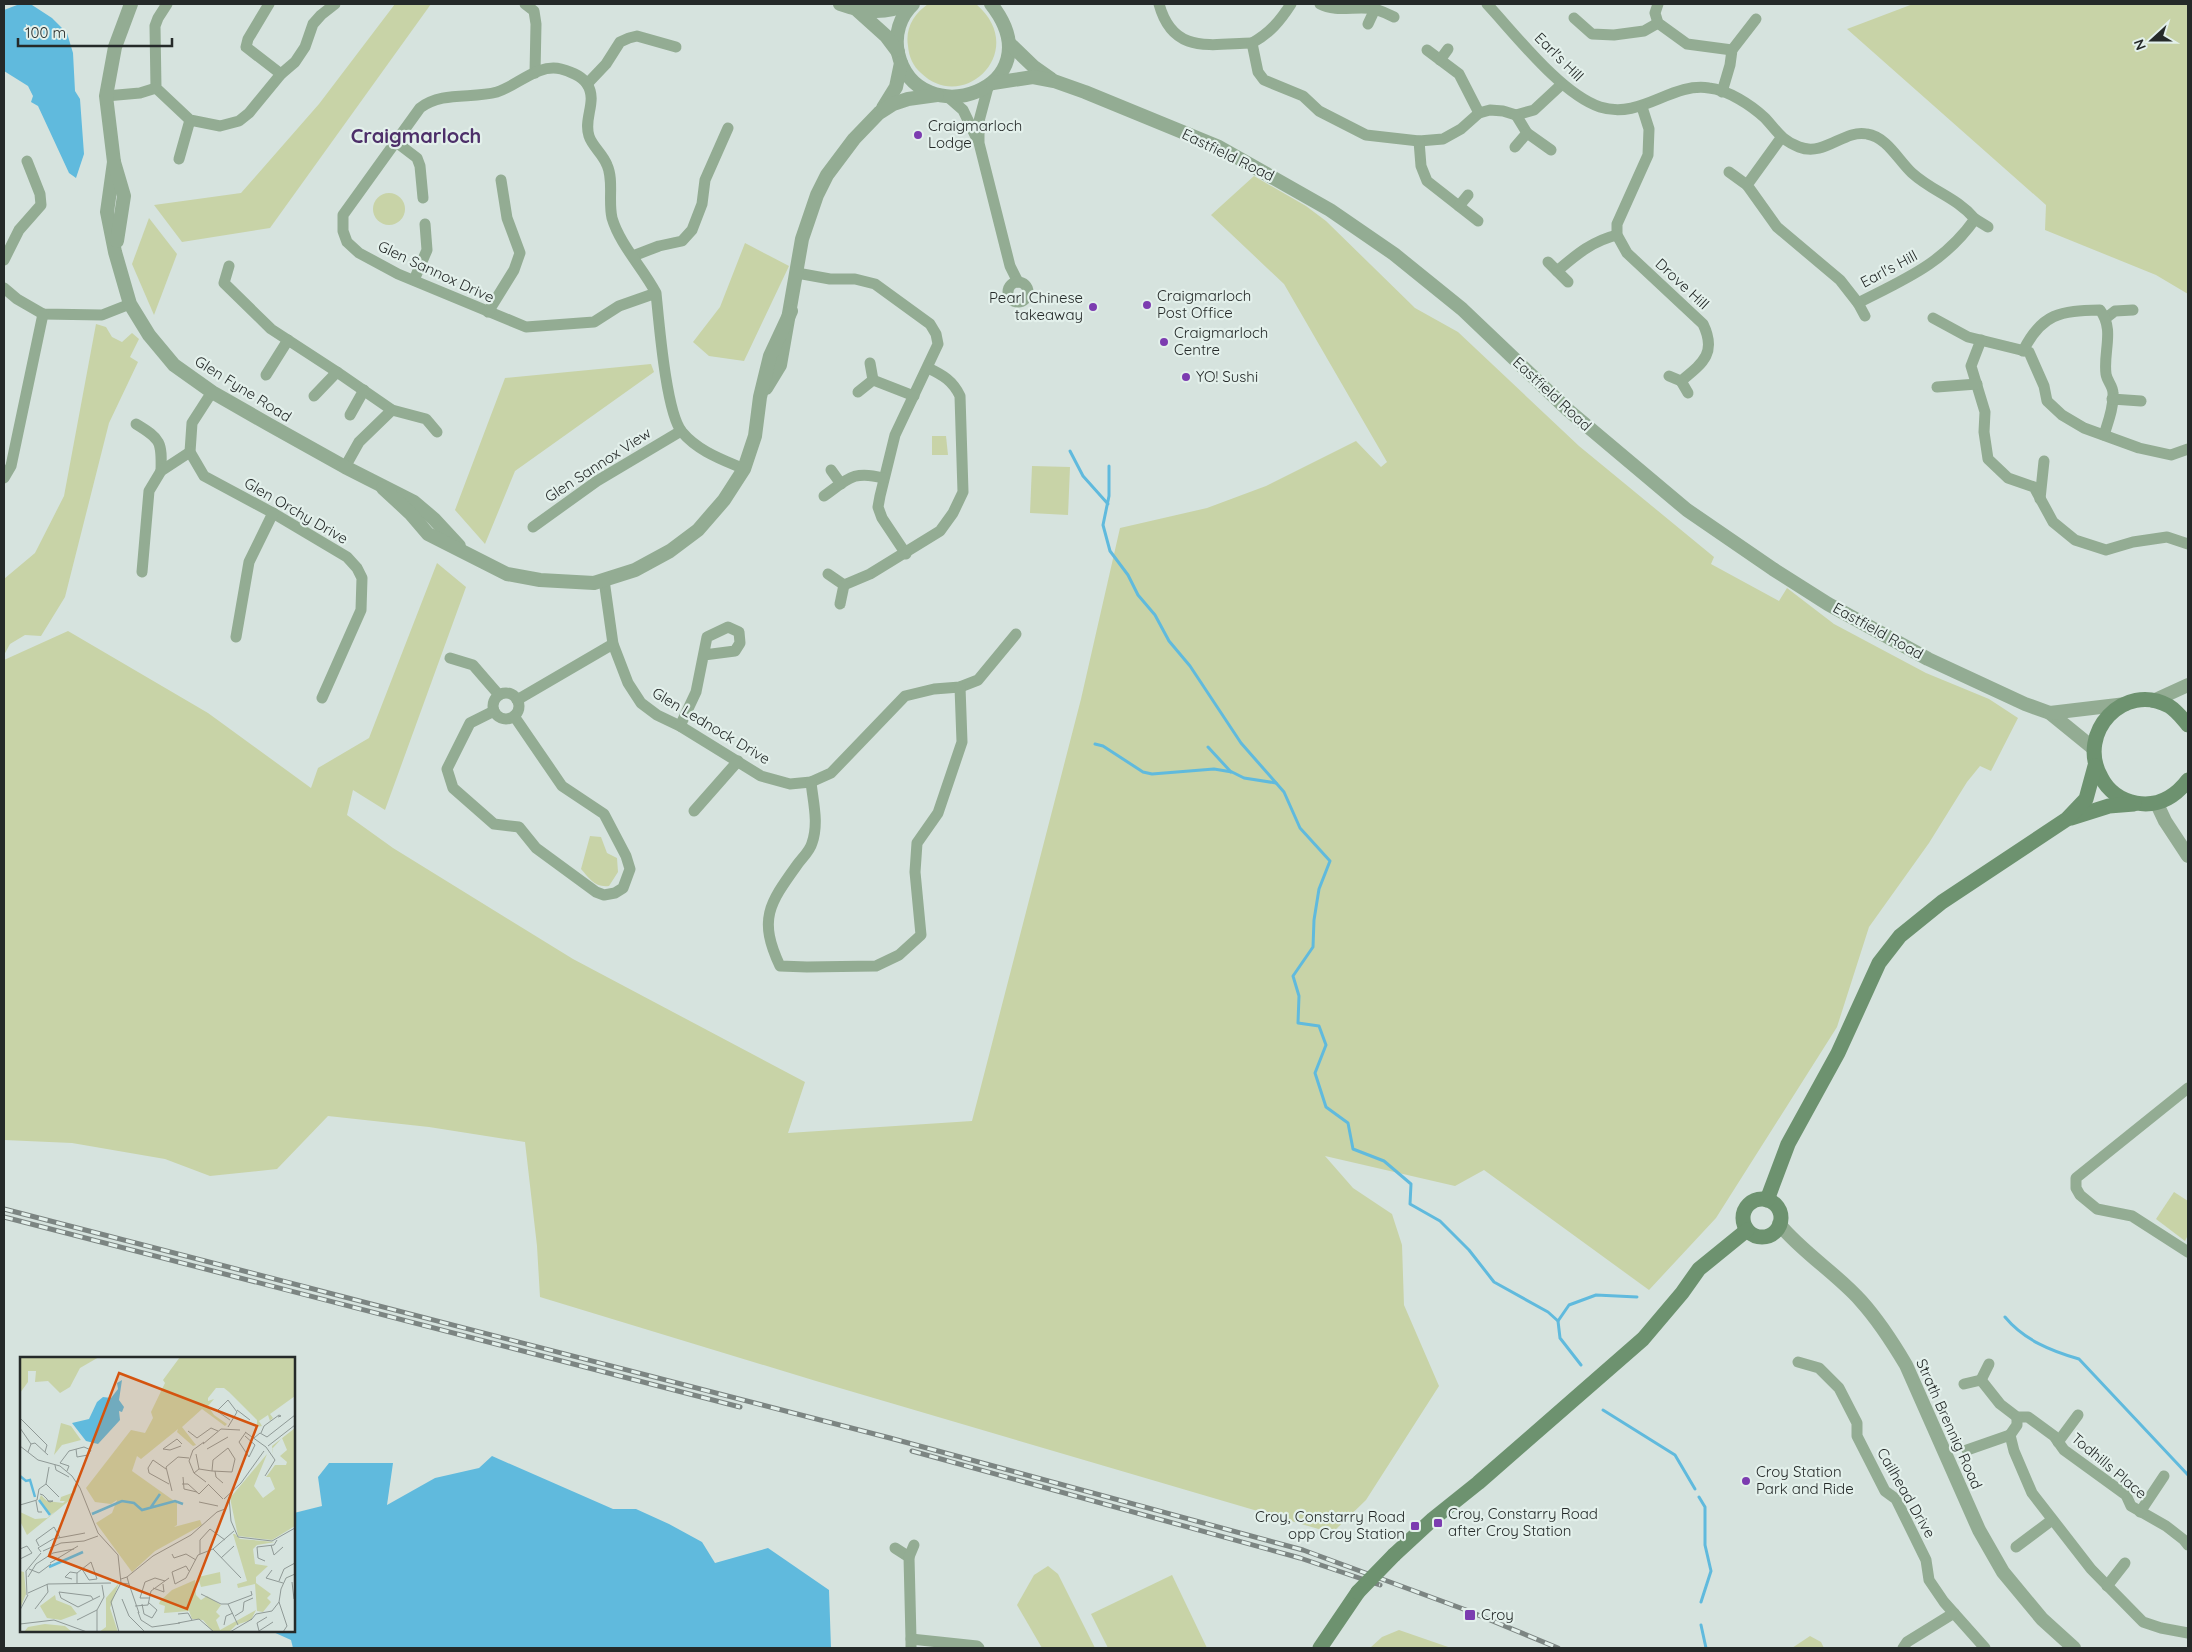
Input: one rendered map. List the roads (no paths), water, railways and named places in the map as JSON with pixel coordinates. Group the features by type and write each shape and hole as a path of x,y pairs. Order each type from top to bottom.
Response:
{"main road":[{"path":"1767,1200 1788,1144 1838,1053 1879,963 1900,936 1942,902 2067,819 2086,799 2095,766 2093,748 2101,725 2114,710 2137,701 2153,701 2178,712 2188,725"},
{"path":"2095,766 2106,786 2118,796 2150,804"},
{"path":"2067,819 2109,806 2150,804 2186,786"},
{"path":"1756,1200 1767,1200 1778,1209 1779,1224 1776,1230 1766,1236 1754,1235 1747,1230 1743,1216 1747,1206 1756,1200"},
{"path":"1320,1648 1358,1592 1394,1555 1433,1518 1478,1483 1636,1345 1682,1293 1699,1269 1747,1230"}],"street":[{"name":"Glen Fyne Road","path":"131,4 115,47 106,96 114,162 107,212 115,252 130,304 149,335 174,364 212,392 383,488 410,513 428,534 506,574 540,580 594,583 604,580 635,570 670,551 698,530 724,500 744,469 755,436 760,397 780,365 802,239 817,195 840,156 866,124 893,104 908,99 942,96 959,97 991,85"},
{"path":"167,4 155,26 156,88 190,120 220,126 239,121 249,113 281,74 295,62 305,47 313,24 321,14 334,4"},
{"path":"269,4 248,39 246,46 281,74"},
{"path":"525,4 534,11 536,24 536,73"},
{"path":"840,4 856,10 884,12 907,4"},
{"name":"Glen Fyne Road","path":"879,113 896,87 899,58 897,45 899,27 907,10 913,4"},
{"path":"979,143 979,121 991,85 1007,61 1010,44 1000,16 991,4"},
{"path":"1159,4 1167,24 1178,37 1194,44 1252,43 1266,36 1279,22 1291,4"},
{"path":"1320,4 1343,8 1375,9 1394,17"},
{"name":"Earl's Hill","path":"1487,4 1562,84 1582,100 1602,108 1628,109 1642,107 1681,90 1709,88 1745,102 1764,118 1781,138 1801,148 1821,149 1849,137 1866,133 1881,139 1905,167 1924,184 1964,206 1975,219 1988,227"},
{"path":"1658,4 1655,14 1658,23 1687,44 1732,50"},
{"path":"1368,24 1375,9"},
{"path":"856,10 886,36 911,79 924,90 942,96 962,110 968,118 979,143 1010,266 1018,282"},
{"path":"1574,18 1592,34 1614,35 1644,31 1658,23"},
{"path":"1722,92 1730,65 1732,50 1756,19"},
{"path":"676,47 637,36 620,42 606,64 587,84 592,104 588,126 589,136 608,166 612,217 621,238 656,294 668,390 681,431 702,450 744,469"},
{"path":"1252,43 1258,72 1264,80 1303,96 1319,111 1366,135 1419,141 1443,139 1461,129 1479,113 1490,110 1516,115 1534,110 1562,84"},
{"name":"Eastfield Road","path":"1010,44 1034,66 1054,80"},
{"path":"1440,60 1448,49"},
{"path":"1427,50 1459,74 1479,113"},
{"name":"Glen Sannox Drive","path":"587,84 579,77 560,68 536,73 493,93 431,100 420,108 347,208 343,215 343,231 347,242 359,253 414,280 526,327 594,322 619,306 656,294"},
{"name":"Eastfield Road","path":"991,85 1033,77 1054,80 1219,147 1330,210 1394,254 1462,309 1568,410 1687,510 1789,580 1866,626 1928,659 2025,704 2050,713 2093,748"},
{"path":"106,96 140,93 156,88"},
{"path":"1557,271 1587,246 1617,235 1617,224 1648,155 1649,129 1642,107"},
{"path":"1516,115 1527,133 1550,150"},
{"path":"179,159 190,120"},
{"path":"633,256 659,246 682,241 692,230 702,204 704,180 728,128"},
{"path":"1516,147 1527,133"},
{"path":"1746,185 1781,138"},
{"path":"1419,141 1420,166 1427,181 1478,221"},
{"path":"396,142 417,158 420,166 423,198"},
{"path":"4,260 18,230 41,205 40,194 28,161"},
{"name":"Earl's Hill","path":"1729,172 1746,185 1777,227 1840,280 1858,303 1865,316"},
{"path":"488,312 514,270 520,252 507,218 501,180"},
{"path":"1459,206 1468,194"},
{"name":"Earl's Hill","path":"1858,303 1923,270 1960,240 1975,219"},
{"path":"414,280 427,250 425,224"},
{"name":"Drove Hill","path":"1617,235 1627,253 1703,324 1709,336 1708,354 1681,381"},
{"path":"1548,262 1568,282"},
{"path":"229,266 224,283 270,329 392,410 426,419 438,432"},
{"path":"797,273 830,279 855,279 875,284 930,324 936,334 938,344 895,435 883,478 878,507 882,518 906,554"},
{"path":"4,288 43,314 102,314 130,304"},
{"path":"2023,350 2032,333 2046,320 2071,310 2100,310 2106,318 2109,329 2106,376 2113,392 2104,435"},
{"path":"2106,318 2115,311 2133,310"},
{"path":"4,478 11,466 43,314"},
{"path":"1934,318 1968,337 2029,352 2044,386 2047,400 2062,415 2084,428 2139,448 2171,455 2188,448"},
{"path":"266,375 288,340"},
{"path":"1981,340 1971,366 1985,412 1984,432 1988,459 2008,478 2034,487 2053,522 2075,540 2106,550 2134,542 2167,537 2188,544"},
{"path":"870,363 873,380"},
{"path":"844,585 870,574 906,554 940,531 953,513 963,492 960,396 955,386 946,376 928,368"},
{"path":"314,396 337,372"},
{"path":"1669,376 1681,381 1688,393"},
{"path":"873,380 914,396"},
{"path":"858,392 873,380"},
{"path":"1937,387 1977,384"},
{"path":"350,416 364,390"},
{"path":"142,572 149,491 161,471 190,452 192,423 212,392"},
{"path":"2112,399 2141,401"},
{"path":"345,467 359,442 392,410"},
{"path":"136,424 154,434 162,449 161,471"},
{"name":"Glen Sannox View","path":"533,527 597,481 681,431"},
{"name":"Glen Orchy Drive","path":"190,452 204,476 273,513 347,557 357,568 362,578 361,610 322,698"},
{"path":"2040,499 2044,461"},
{"path":"831,470 841,484"},
{"path":"824,496 853,476 866,473 883,478"},
{"path":"236,637 249,562 273,513"},
{"path":"828,574 844,585"},
{"name":"Glen Lednock Drive","path":"604,580 613,644 628,683 641,703 656,715 680,726 761,776 790,784 811,782 831,774 906,696 934,688 960,687 978,680 1016,634"},
{"path":"840,604 844,585"},
{"path":"517,700 613,644"},
{"path":"680,726 696,692 704,655"},
{"path":"450,658 472,665 499,696"},
{"path":"2153,701 2188,685"},
{"path":"811,782 816,824 812,845 777,893 767,922 770,944 780,966 876,966 899,955 921,935 915,872 917,843 938,813 962,742 960,687"},
{"path":"509,694 517,700 518,712 514,716 506,719 498,717 494,711 493,704 499,696 509,694"},
{"name":"Eastfield Road","path":"2050,713 2126,704"},
{"path":"494,711 470,723 447,769 453,788 494,824 519,827 536,848 596,892 604,895 615,893 623,888 630,869 626,856 604,814 562,786 514,716"},
{"path":"694,811 738,762"},
{"path":"2150,804 2188,856"},
{"path":"2188,1088 2076,1178 2075,1183 2078,1192 2087,1203 2097,1210 2132,1216 2188,1252"},
{"name":"Strath Brennig Road","path":"1779,1224 1790,1238 1861,1301 1892,1341 1906,1365 1980,1530 2003,1572 2042,1619 2074,1648"},
{"name":"Cailhead Drive","path":"1798,1362 1819,1368 1839,1388 1857,1423 1857,1436 1886,1491 1896,1499 1926,1560 1929,1580 1954,1613 1985,1648"},
{"path":"1964,1384 1981,1380 1989,1364"},
{"name":"Todhills Place","path":"1981,1380 2000,1404 2017,1417 2028,1418 2054,1436 2064,1450 2126,1496 2131,1506 2166,1526 2188,1545"},
{"name":"Todhills Place","path":"2058,1442 2078,1415"},
{"path":"1967,1450 2010,1435 2017,1426 2017,1417"},
{"path":"2010,1435 2014,1451 2032,1493 2068,1538 2079,1555 2143,1622 2160,1628 2188,1633"},
{"name":"Todhills Place","path":"2140,1512 2164,1476"},
{"path":"2016,1547 2052,1520"},
{"path":"914,1545 909,1557 911,1643 977,1646 979,1648"},
{"path":"895,1548 909,1557"},
{"path":"2107,1586 2125,1563"},
{"path":"1903,1648 1907,1642 1954,1613"}],"water":[{"path":"17,5 32,5 52,18 67,33 73,53 75,91 80,99 84,154 76,178 69,173 38,106 31,102 33,96 28,86 4,71 4,10"},
{"path":"492,1456 613,1509 636,1509 702,1542 715,1563 768,1548 829,1590 831,1648 293,1648 291,1640 273,1632 295,1632 295,1513 322,1506 318,1477 329,1463 393,1463 387,1505 435,1478 479,1468"}],"waterway":[{"path":"1070,451 1083,476 1108,504"},
{"path":"1109,466 1109,496 1103,525 1110,551 1128,575 1138,595 1155,615 1169,641 1190,666 1241,743 1284,792 1300,828 1330,861 1319,889 1314,920 1313,947 1293,976 1299,996 1298,1023 1319,1026 1326,1045 1315,1073 1326,1107 1348,1123 1353,1149 1384,1161 1411,1184 1410,1204 1440,1221 1469,1250 1494,1282 1548,1312 1558,1321 1560,1338 1581,1365"},
{"path":"1095,744 1103,746 1143,772 1152,774 1214,769 1232,772 1244,778 1276,783"},
{"path":"1208,747 1231,772"},
{"path":"1558,1321 1569,1305 1596,1295 1637,1297"},
{"path":"2005,1317 2012,1325 2039,1344 2079,1359 2188,1475"},
{"path":"1603,1410 1675,1455 1695,1489"},
{"path":"1699,1497 1705,1507 1705,1545 1711,1571 1701,1602"},
{"path":"1701,1625 1706,1648"}],"railway":[{"path":"4,1209 890,1438 1303,1550 1466,1610 1558,1648"},
{"path":"4,1217 740,1407"},
{"path":"912,1451 1300,1558 1380,1585"}],"place":[{"name":"Craigmarloch Lodge","path":"918,135"},
{"name":"Craigmarloch Post Office","path":"1147,305"},
{"name":"Pearl Chinese takeaway","path":"1093,307"},
{"name":"Craigmarloch Centre","path":"1164,342"},
{"name":"YO! Sushi","path":"1186,377"},
{"name":"Croy Station Park and Ride","path":"1746,1481"},
{"name":"Croy, Constarry Road after Croy Station","path":"1438,1523"},
{"name":"Croy, Constarry Road opp Croy Station","path":"1415,1526"},
{"name":"Croy","path":"1470,1615"}],"district":[{"name":"Craigmarloch","path":"416,136"}]}
